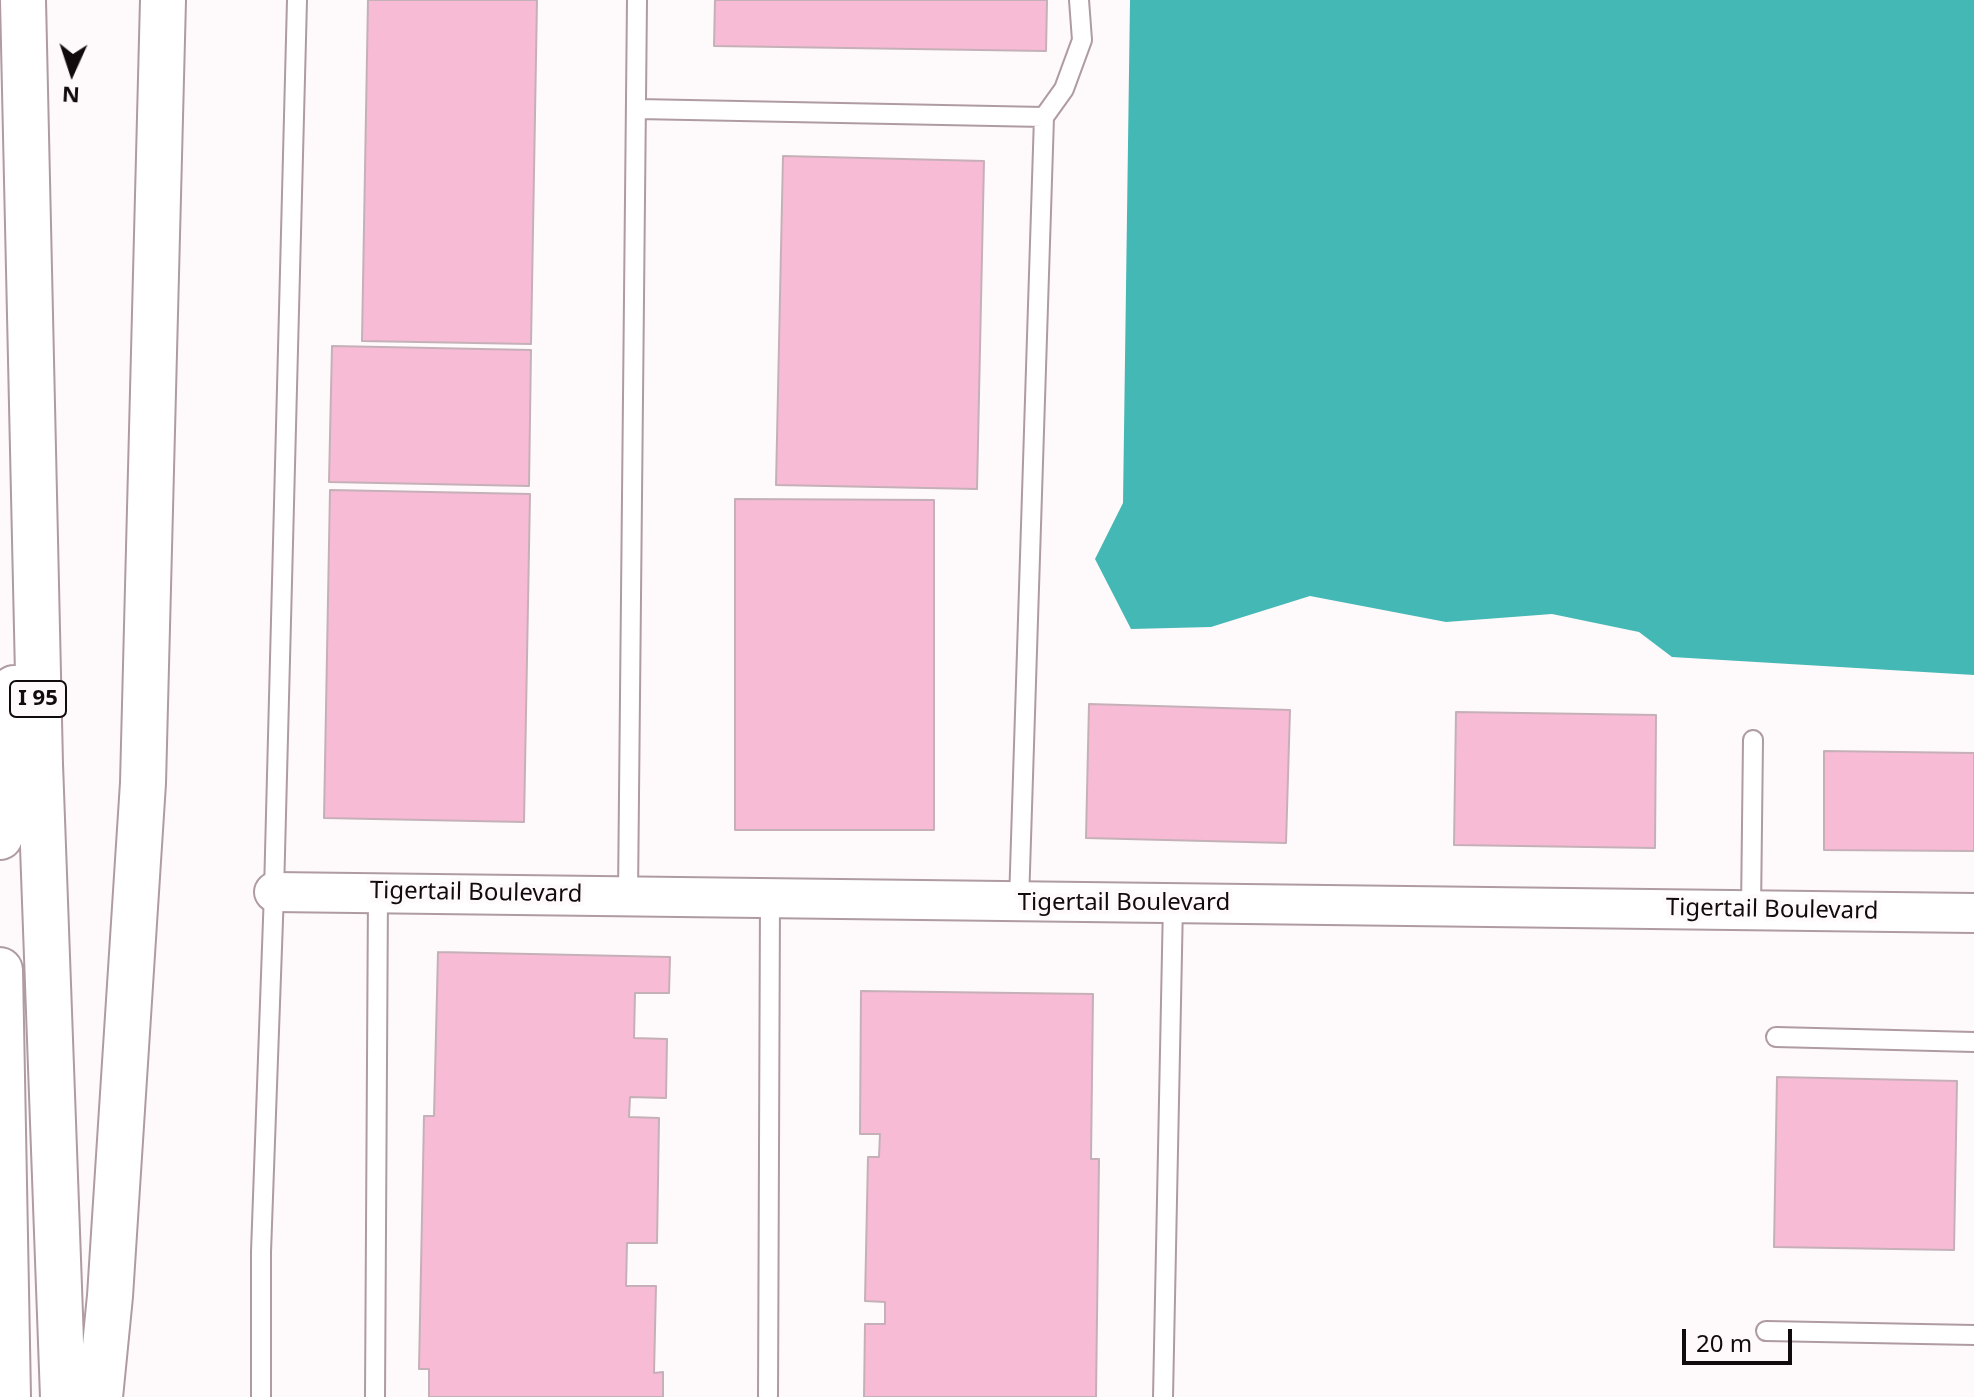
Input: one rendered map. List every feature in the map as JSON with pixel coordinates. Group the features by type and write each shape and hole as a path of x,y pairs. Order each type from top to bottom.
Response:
{"highway":[{"name":"I 95","path":"23,0 40,764 63,1397"},
{"path":"100,1397 110,1296 143,783 163,0"},
{"path":"0,837 34,481"},
{"path":"0,970 8,1397"}],"street":[{"name":"Tigertail Boulevard","path":"274,892 1974,913"}],"lane":[{"path":"261,1397 261,1252 274,892 297,0"},
{"path":"628,895 637,0"},
{"path":"1019,902 1044,117 1064,89 1082,40 1079,0"},
{"path":"638,109 1044,117"},
{"path":"1751,910 1753,740"},
{"path":"375,1397 378,892"},
{"path":"768,1397 770,900"},
{"path":"1163,1397 1173,903"},
{"path":"1776,1037 1974,1042"},
{"path":"1766,1331 1974,1335"}],"water":[{"path":"1130,0 1974,0 1974,675 1672,657 1639,632 1552,614 1446,622 1310,596 1211,627 1131,629 1095,559 1123,503"}],"building":[{"path":"368,0 537,0 531,344 362,341"},
{"path":"715,0 1047,0 1046,51 714,46"},
{"path":"783,156 984,161 977,489 776,485"},
{"path":"332,346 531,350 529,486 329,482"},
{"path":"330,490 530,494 524,822 324,818"},
{"path":"735,499 934,500 934,830 735,830"},
{"path":"1089,704 1290,710 1286,843 1086,838"},
{"path":"1456,712 1656,715 1655,848 1454,845"},
{"path":"1824,751 1974,753 1974,851 1824,850"},
{"path":"438,952 670,957 669,993 635,993 634,1038 667,1039 666,1098 630,1097 629,1117 659,1118 657,1243 627,1243 626,1286 656,1286 654,1373 663,1372 663,1397 429,1397 429,1369 419,1369 424,1116 434,1116"},
{"path":"861,991 1093,994 1091,1159 1099,1159 1096,1397 864,1397 865,1324 885,1324 885,1302 865,1301 868,1157 879,1157 880,1134 860,1134"},
{"path":"1777,1077 1957,1081 1954,1250 1774,1247"}]}
